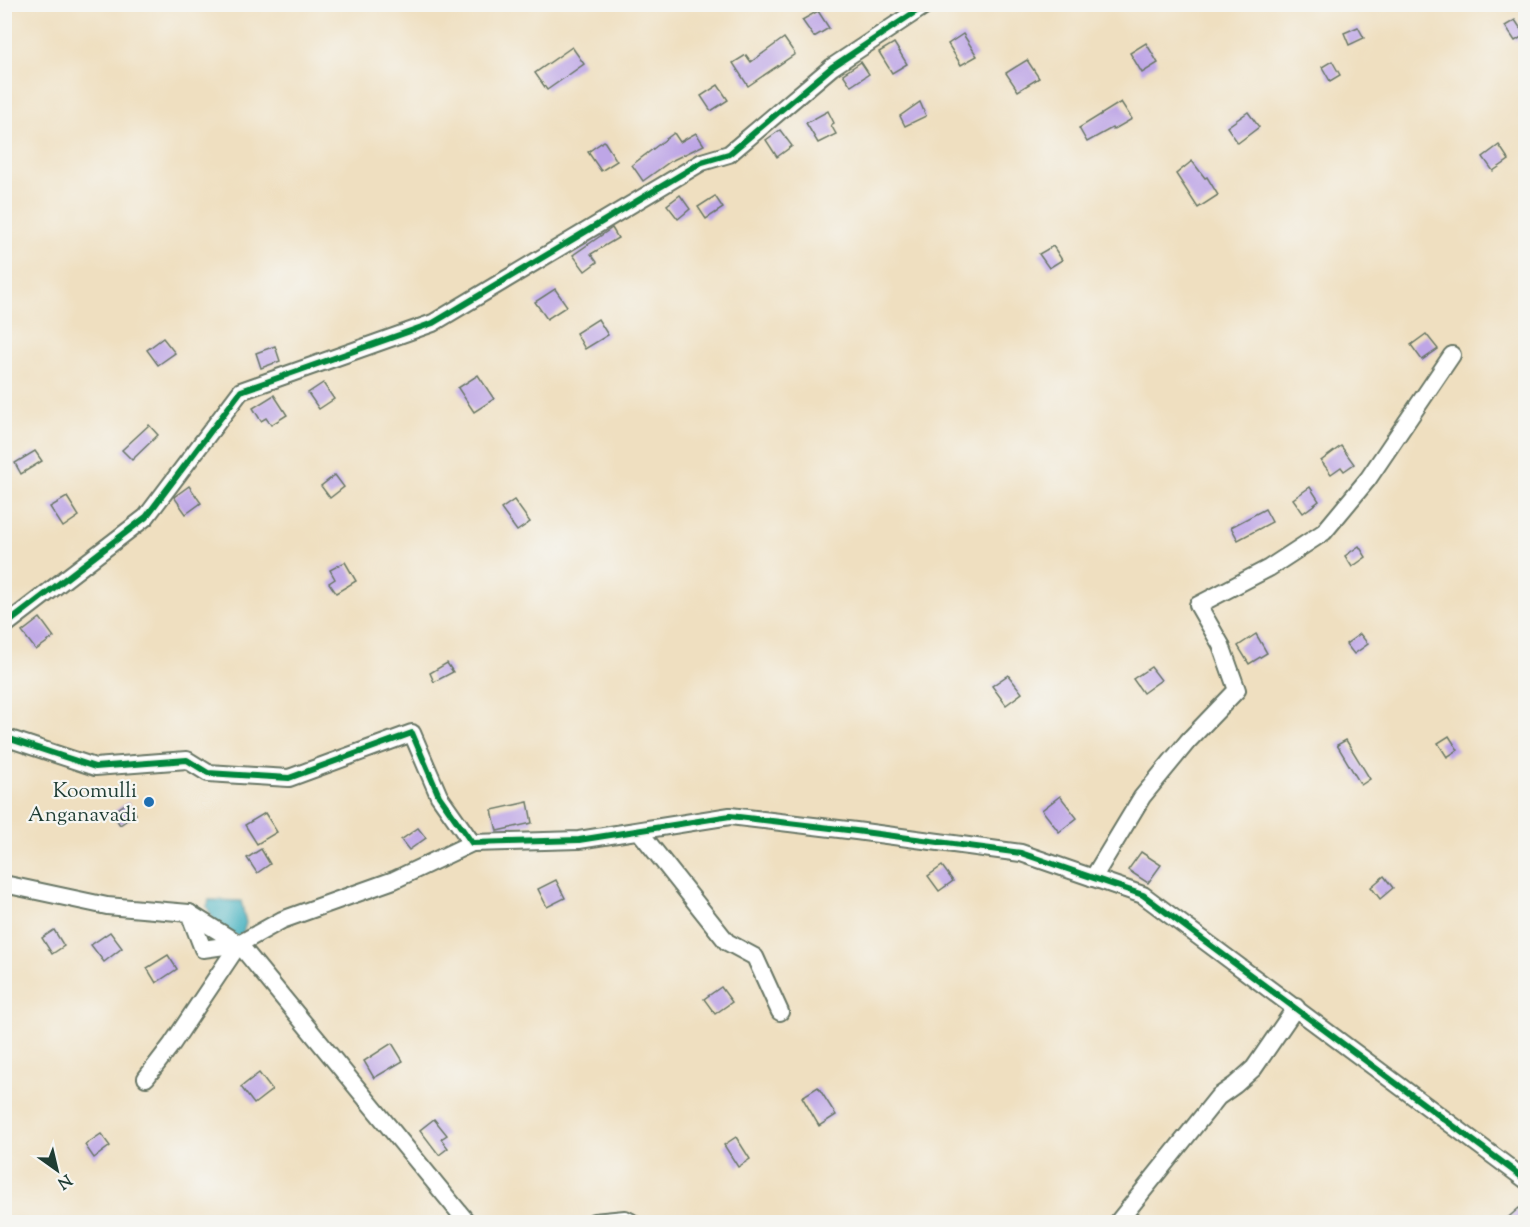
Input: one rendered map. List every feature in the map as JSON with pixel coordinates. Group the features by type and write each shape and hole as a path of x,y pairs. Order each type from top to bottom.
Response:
{"street":[{"path":"4,626 146,517 241,391 433,323 702,162 729,154 832,67 927,4"},
{"path":"1093,878 1142,797 1188,741 1236,690 1221,645 1198,605 1269,568 1324,532 1368,478 1452,355"},
{"path":"4,736 95,767 187,760 208,773 289,778 412,733 439,796 472,843"},
{"path":"4,884 107,906 189,913 203,949 239,944 282,920 394,880 472,843 579,840 730,816 1021,853 1143,895 1526,1180"},
{"path":"639,831 728,942 755,957 780,1012"},
{"path":"146,1078 172,1044 239,944"},
{"path":"239,944 466,1222"},
{"path":"1118,1222 1218,1097 1254,1068 1296,1007"},
{"path":"594,1222 625,1219 631,1222"}],"water":[{"path":"209,900 241,901 246,923 243,933 238,936 218,929 207,907"}],"building":[{"path":"818,11 829,28 814,37 802,20"},
{"path":"1515,20 1525,35 1515,41 1505,26"},
{"path":"1358,27 1364,38 1349,45 1344,33"},
{"path":"963,34 977,56 961,65 948,44"},
{"path":"784,38 795,54 748,86 733,63 746,55 751,62"},
{"path":"894,43 907,64 892,73 879,52"},
{"path":"1146,43 1158,63 1142,73 1130,53"},
{"path":"572,47 584,64 547,90 535,73"},
{"path":"1027,60 1039,78 1018,91 1006,73"},
{"path":"1332,61 1340,75 1330,81 1322,67"},
{"path":"861,62 869,74 851,86 843,74"},
{"path":"718,85 728,100 711,111 701,96"},
{"path":"920,102 926,116 905,126 900,116"},
{"path":"1121,102 1132,119 1087,142 1079,128"},
{"path":"828,111 836,134 818,143 806,123"},
{"path":"1248,112 1259,127 1238,143 1227,127"},
{"path":"780,130 792,146 777,157 766,140"},
{"path":"674,133 680,142 696,133 704,145 671,161 643,181 632,165"},
{"path":"604,141 617,161 601,171 588,152"},
{"path":"1499,145 1509,160 1493,171 1483,157"},
{"path":"1192,161 1205,178 1207,177 1218,195 1198,208 1176,174"},
{"path":"680,195 690,209 678,219 667,205"},
{"path":"715,196 723,208 706,219 698,207"},
{"path":"612,228 618,238 591,254 597,262 585,271 573,255"},
{"path":"1053,246 1062,260 1049,268 1039,254"},
{"path":"555,289 567,306 547,319 535,302"},
{"path":"598,319 608,335 585,349 576,333"},
{"path":"1426,334 1438,349 1422,360 1411,345"},
{"path":"163,338 175,353 158,365 147,350"},
{"path":"275,346 280,361 261,368 256,353"},
{"path":"478,375 494,399 474,412 458,388"},
{"path":"323,383 334,399 319,409 308,393"},
{"path":"274,395 287,415 271,425 266,418 261,421 253,408"},
{"path":"149,425 158,435 132,460 122,450"},
{"path":"1341,446 1354,464 1344,471 1341,467 1331,474 1321,461"},
{"path":"35,451 42,461 21,474 15,463"},
{"path":"335,475 344,487 330,498 321,486"},
{"path":"189,486 201,503 186,514 174,497"},
{"path":"1310,487 1319,501 1303,513 1293,499"},
{"path":"67,497 79,516 63,527 50,507"},
{"path":"514,500 530,522 517,531 501,509"},
{"path":"1265,509 1272,522 1238,540 1231,527"},
{"path":"1359,546 1366,557 1352,567 1345,556"},
{"path":"345,562 356,581 336,593 329,583 335,579 330,570"},
{"path":"40,618 54,637 36,650 22,632"},
{"path":"1256,634 1267,653 1249,664 1238,646"},
{"path":"1360,634 1368,644 1354,654 1346,644"},
{"path":"447,663 453,672 434,682 430,673"},
{"path":"1151,667 1161,680 1143,693 1133,679"},
{"path":"1008,675 1022,693 1006,705 992,686"},
{"path":"1449,736 1458,750 1447,757 1438,743"},
{"path":"1346,740 1370,779 1361,785 1337,745"},
{"path":"1060,796 1077,818 1059,832 1042,810"},
{"path":"128,802 136,814 120,825 112,813"},
{"path":"528,802 532,823 497,831 492,810"},
{"path":"265,813 277,832 257,844 245,825"},
{"path":"418,828 426,838 409,850 401,840"},
{"path":"261,849 270,864 257,873 247,858"},
{"path":"1141,852 1161,865 1148,883 1128,870"},
{"path":"942,866 953,881 939,891 928,876"},
{"path":"1384,876 1393,888 1380,899 1371,887"},
{"path":"556,880 565,898 547,907 538,889"},
{"path":"54,930 64,946 52,954 42,938"},
{"path":"110,932 122,948 104,962 91,945"},
{"path":"168,955 177,969 156,983 147,968"},
{"path":"721,987 732,1002 715,1014 704,999"},
{"path":"392,1043 403,1061 374,1078 364,1061"},
{"path":"259,1073 272,1090 254,1104 241,1087"},
{"path":"818,1087 836,1115 819,1126 802,1097"},
{"path":"434,1119 447,1135 441,1139 448,1148 439,1155 420,1130"},
{"path":"101,1134 110,1146 94,1158 85,1145"},
{"path":"736,1137 750,1159 738,1167 724,1145"},
{"path":"1519,1208 1526,1215 1526,1222 1503,1222"}],"cycle path":[{"path":"4,626 146,517 241,391 433,323 702,162 729,154 832,67 927,4"},
{"path":"4,737 95,767 187,760 208,773 289,778 412,733 439,796 472,843 579,840 730,816 1021,853 1143,895 1526,1180"}],"place":[{"name":"Koomulli Anganavadi","path":"149,802"}]}
